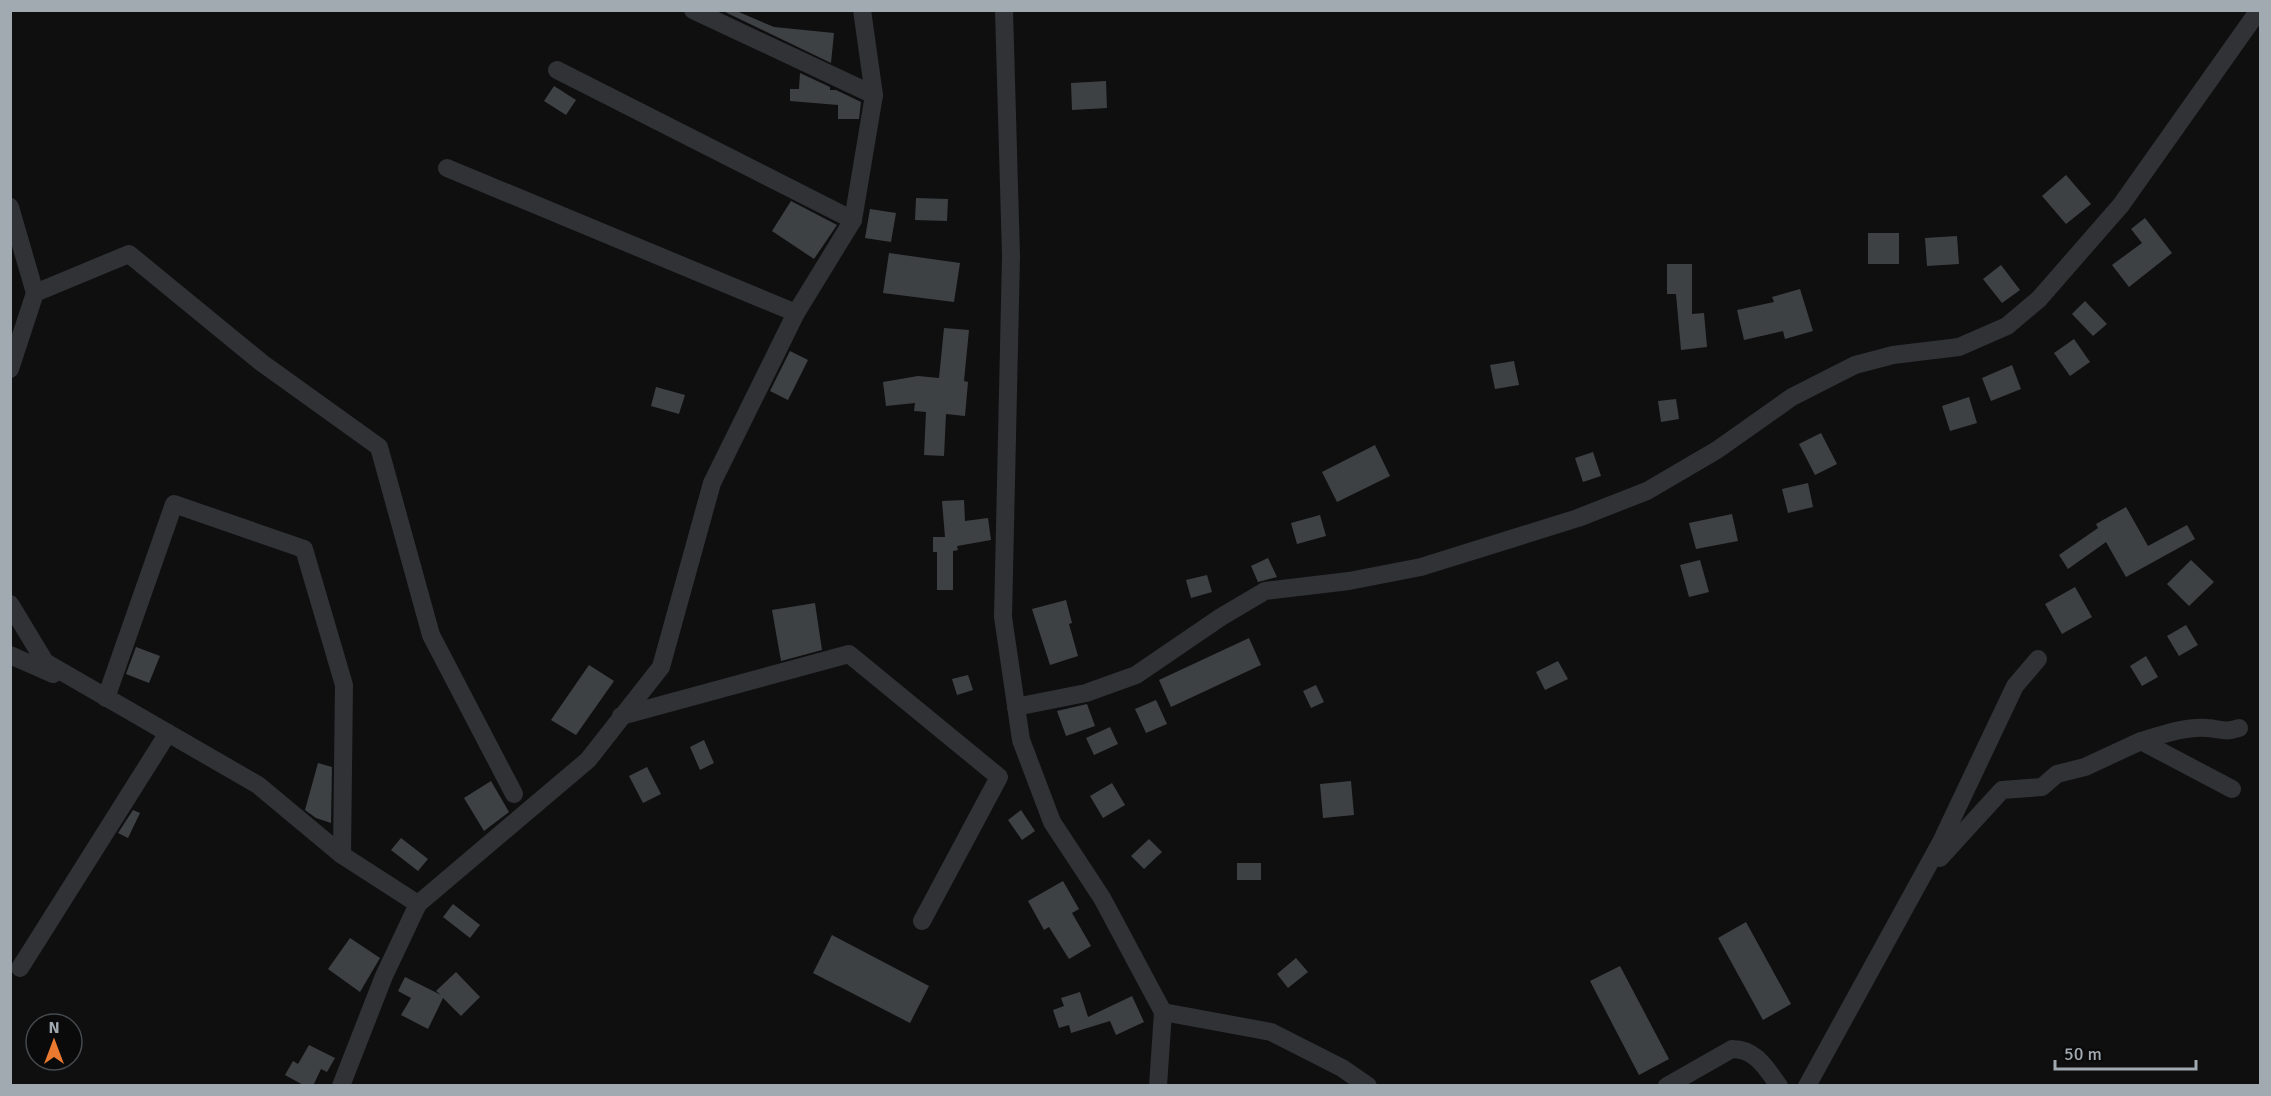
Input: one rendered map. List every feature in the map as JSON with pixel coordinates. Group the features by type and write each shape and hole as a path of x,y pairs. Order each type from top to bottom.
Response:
{"street":[{"path":"693,10 874,95"},
{"path":"341,1086 384,976 418,904 588,760 661,667 712,483 796,313 853,220 874,95 862,10"},
{"path":"1004,10 1011,256 1003,617 1021,741 1052,822 1102,898 1163,1012 1158,1086"},
{"path":"1016,707 1086,693 1136,675 1221,617 1265,591 1349,581 1421,567 1578,518 1647,491 1717,450 1792,397 1855,365 1893,356 1959,347 2007,326 2038,299 2121,206 2259,10"},
{"path":"557,69 853,220"},
{"path":"447,168 796,313"},
{"path":"10,207 35,293 10,369"},
{"path":"35,293 129,254 262,363 379,447 431,635 514,794"},
{"path":"106,698 174,504 304,549 344,686 342,855"},
{"path":"10,604 45,662 258,785 342,855 418,904"},
{"path":"621,716 849,654 999,777 922,921"},
{"path":"10,655 106,698"},
{"path":"1807,1086 1941,842 2015,686 2038,659"},
{"path":"1918,881 2002,790 2042,787 2057,774 2085,767 2141,741 2191,729 2207,728 2223,733 2239,728"},
{"path":"20,968 168,733"},
{"path":"2141,741 2232,789"},
{"path":"1163,1012 1271,1032 1342,1068 1368,1086"},
{"path":"1667,1086 1732,1049 1742,1049 1756,1056 1779,1086"}],"building":[{"path":"721,10 734,10 774,27 834,33 831,63"},
{"path":"800,73 830,87 830,90 836,90 861,102 859,119 838,119 838,105 790,101 790,89 799,89"},
{"path":"1106,81 1107,108 1072,110 1071,83"},
{"path":"554,86 576,100 566,115 544,101"},
{"path":"2066,175 2091,204 2066,224 2042,196"},
{"path":"916,198 948,199 947,221 915,220"},
{"path":"791,201 837,225 814,259 772,231"},
{"path":"870,209 896,213 891,242 865,238"},
{"path":"2145,218 2172,253 2129,287 2112,265 2142,243 2131,229"},
{"path":"1868,233 1899,233 1899,264 1868,264"},
{"path":"1957,236 1959,264 1927,266 1925,238"},
{"path":"889,253 960,263 954,302 883,293"},
{"path":"1667,264 1692,264 1692,314 1704,313 1707,347 1681,350 1676,294 1667,294"},
{"path":"2001,265 2020,290 2002,303 1983,279"},
{"path":"1800,289 1813,331 1785,339 1783,331 1744,340 1737,310 1774,302 1772,297"},
{"path":"2085,301 2107,324 2093,336 2072,314"},
{"path":"944,328 969,330 964,381 968,382 965,416 946,414 944,456 924,455 926,412 914,411 915,403 886,406 883,382 918,376 939,378"},
{"path":"2074,339 2090,362 2070,376 2054,353"},
{"path":"790,351 808,360 788,400 770,391"},
{"path":"1514,361 1519,385 1495,389 1490,365"},
{"path":"2012,365 2021,389 1991,401 1982,378"},
{"path":"656,387 685,395 679,414 651,406"},
{"path":"1969,397 1977,423 1950,431 1942,406"},
{"path":"1676,399 1679,419 1661,422 1658,401"},
{"path":"1821,433 1837,464 1815,475 1799,444"},
{"path":"1375,445 1390,476 1337,502 1322,472"},
{"path":"1593,452 1601,476 1583,482 1575,458"},
{"path":"1808,483 1813,507 1788,513 1782,489"},
{"path":"964,500 965,521 988,518 991,540 957,546 958,550 953,551 953,590 937,590 937,552 933,552 933,537 945,537 942,501"},
{"path":"2126,507 2148,546 2187,525 2195,539 2126,577 2106,542 2068,569 2059,555 2098,528 2096,524"},
{"path":"1732,514 1738,541 1696,549 1689,523"},
{"path":"1320,515 1326,536 1297,544 1291,523"},
{"path":"1268,558 1277,577 1258,582 1251,566"},
{"path":"1700,560 1709,592 1689,597 1680,565"},
{"path":"2191,560 2214,582 2189,606 2167,584"},
{"path":"1207,575 1212,592 1191,598 1186,580"},
{"path":"2075,587 2092,617 2062,634 2045,604"},
{"path":"1066,600 1072,623 1069,624 1078,656 1050,665 1032,609"},
{"path":"815,603 822,650 781,661 772,610"},
{"path":"2186,625 2198,645 2179,656 2167,636"},
{"path":"1249,638 1261,665 1171,707 1159,680"},
{"path":"136,647 160,656 149,683 126,674"},
{"path":"2146,656 2158,677 2142,686 2130,666"},
{"path":"1558,661 1568,679 1545,690 1536,672"},
{"path":"589,665 614,681 576,735 551,720"},
{"path":"968,675 973,690 957,695 952,679"},
{"path":"1316,685 1324,702 1311,708 1303,691"},
{"path":"1156,700 1167,724 1146,733 1135,709"},
{"path":"1087,704 1095,726 1066,736 1057,711"},
{"path":"1110,727 1118,744 1094,755 1086,738"},
{"path":"704,740 714,763 700,770 690,747"},
{"path":"318,763 332,767 331,823 316,818 305,810"},
{"path":"647,767 661,794 643,803 629,776"},
{"path":"491,781 509,812 484,831 464,798"},
{"path":"1351,781 1354,815 1323,818 1320,784"},
{"path":"1112,783 1125,805 1103,818 1090,796"},
{"path":"133,810 140,813 128,838 118,833"},
{"path":"1021,810 1035,831 1022,840 1008,820"},
{"path":"401,838 428,859 418,871 391,850"},
{"path":"1149,839 1162,852 1144,869 1131,856"},
{"path":"1237,863 1261,863 1261,880 1237,880"},
{"path":"1063,881 1079,909 1072,913 1091,946 1069,959 1049,927 1044,930 1028,901"},
{"path":"453,904 480,925 470,938 443,917"},
{"path":"1746,922 1791,1004 1763,1020 1718,938"},
{"path":"832,935 929,986 910,1023 813,973"},
{"path":"350,938 380,958 360,992 328,969"},
{"path":"1296,958 1308,972 1288,988 1277,974"},
{"path":"1620,966 1669,1059 1639,1075 1590,981"},
{"path":"456,972 480,997 461,1016 443,998 428,1029 401,1015 411,998 398,991 405,977 441,995 436,991"},
{"path":"1080,992 1088,1017 1132,996 1144,1022 1116,1035 1110,1021 1071,1033 1069,1025 1059,1028 1053,1010 1064,1006 1061,998"},
{"path":"309,1045 335,1058 327,1072 321,1069 313,1086 305,1086 285,1075 293,1061 298,1064"}]}
